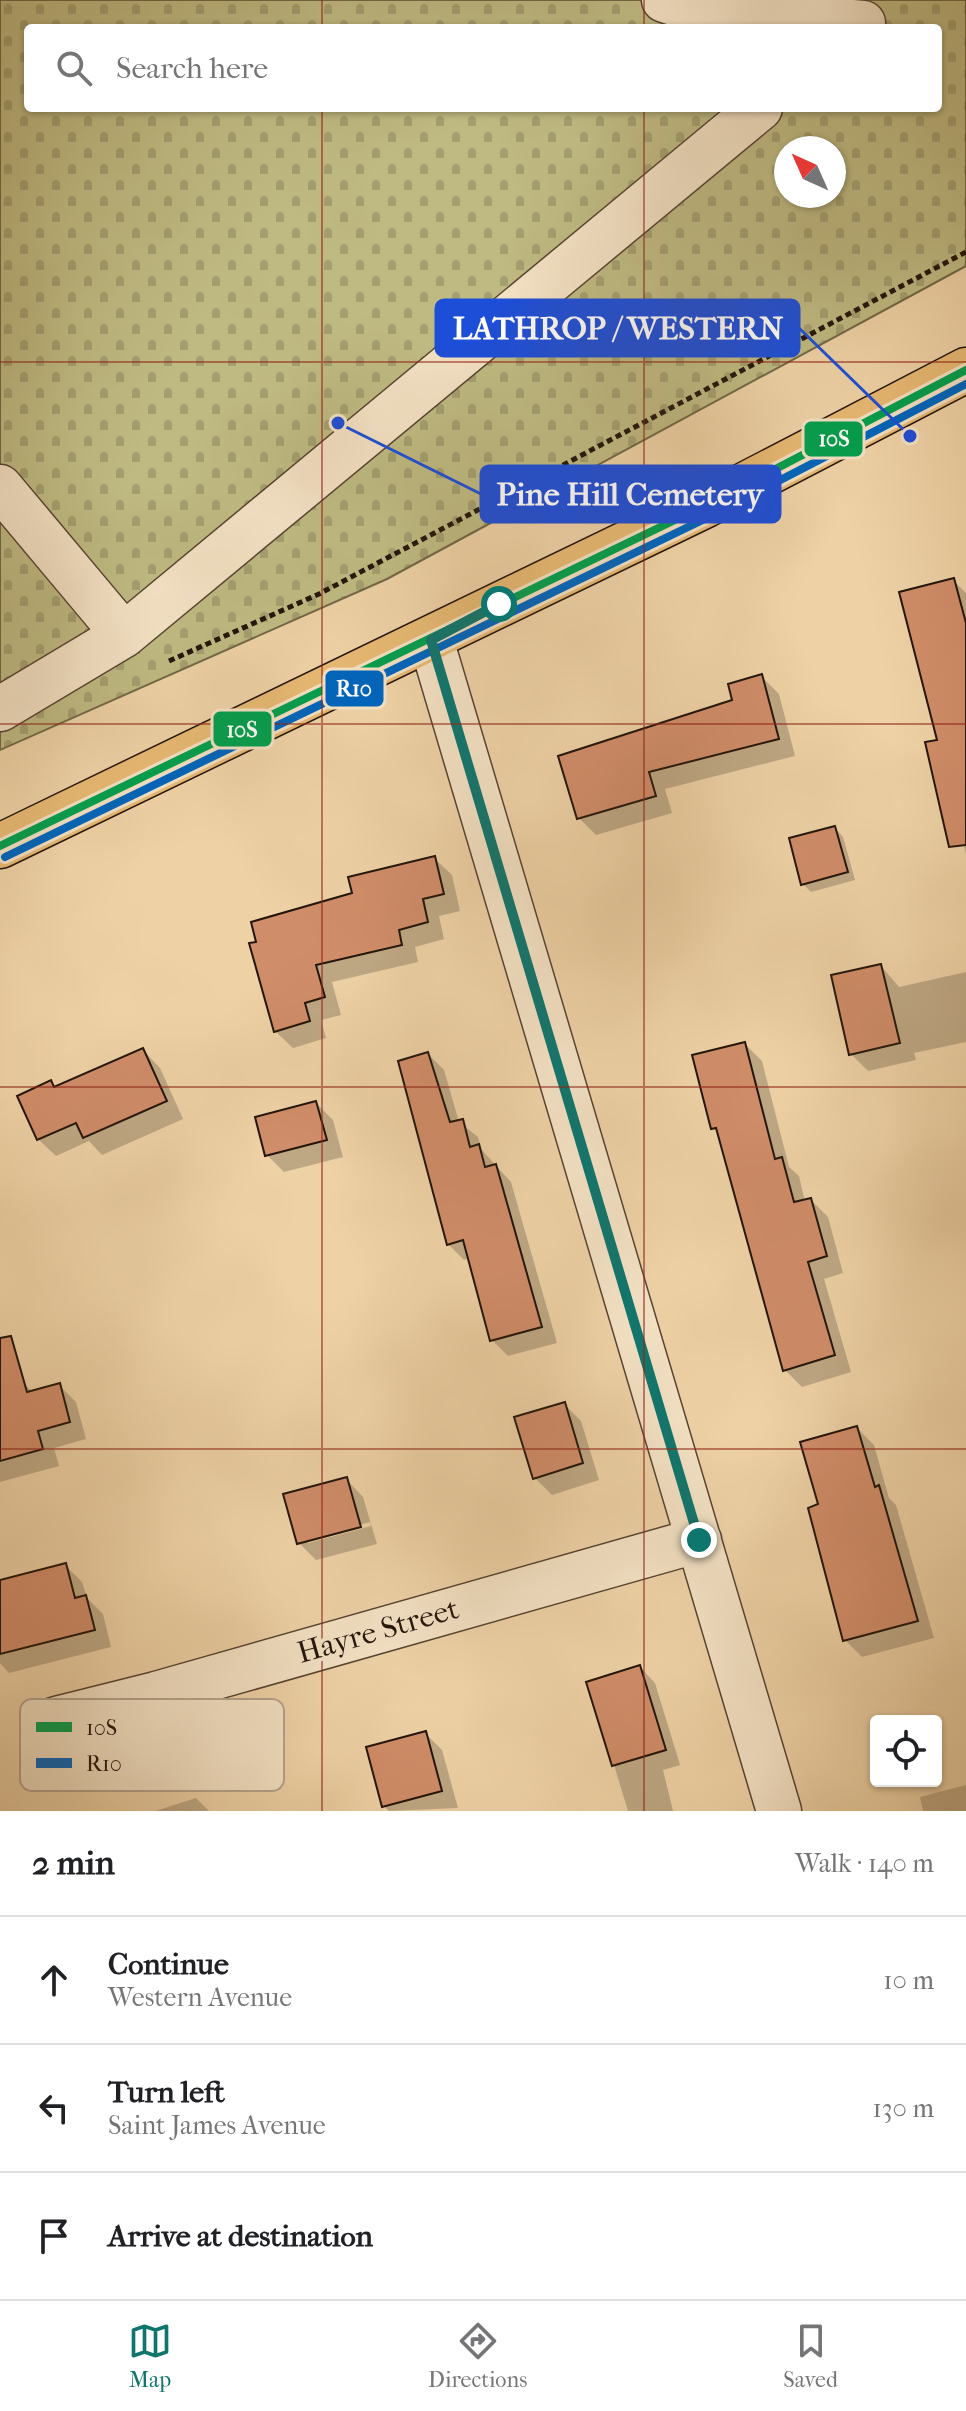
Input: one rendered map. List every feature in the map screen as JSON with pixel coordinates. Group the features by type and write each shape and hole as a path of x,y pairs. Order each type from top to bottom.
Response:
{"main road":[{"path":"0,846 431,640 534,586 778,469 966,370"}],"street":[{"path":"664,0 679,5 871,17"},
{"path":"0,709 124,635 755,112"},
{"path":"0,487 124,635"},
{"path":"431,640 779,1811"},
{"name":"Hayre Street","path":"136,1699 699,1540"}],"path":[{"path":"160,665 319,594 966,252"}],"green space":[{"path":"0,0 966,0 966,266 387,579 0,750"}],"building":[{"path":"954,578 966,623 966,845 949,847 925,742 937,740 899,592"},
{"path":"762,674 779,739 649,772 656,796 577,819 558,756 732,700 728,684"},
{"path":"835,826 848,872 801,885 789,838"},
{"path":"435,856 444,894 423,899 428,922 399,930 402,945 316,965 325,997 305,1003 310,1021 274,1032 249,943 256,942 251,922 352,893 348,877"},
{"path":"881,964 900,1043 849,1055 831,975"},
{"path":"745,1042 775,1159 782,1157 794,1202 811,1198 827,1256 808,1262 835,1355 783,1371 716,1128 711,1129 692,1055"},
{"path":"143,1048 167,1101 83,1138 76,1123 37,1140 17,1096 51,1080 54,1087"},
{"path":"428,1052 450,1122 463,1119 470,1147 479,1144 485,1167 496,1164 542,1327 490,1341 463,1240 447,1245 398,1061"},
{"path":"316,1101 327,1140 265,1156 255,1117"},
{"path":"11,1336 27,1392 60,1383 70,1422 38,1431 43,1449 0,1461 0,1338"},
{"path":"565,1402 583,1463 533,1479 514,1417"},
{"path":"857,1426 875,1487 879,1485 918,1621 843,1641 808,1508 818,1504 800,1442"},
{"path":"347,1477 361,1527 297,1544 283,1494"},
{"path":"66,1563 75,1598 86,1595 95,1630 0,1654 0,1580"},
{"path":"640,1665 666,1750 612,1766 586,1682"},
{"path":"426,1731 442,1791 382,1807 366,1747"}],"transit line":[{"name":"10S","path":"0,846 706,505 966,370"},
{"name":"R10","path":"5,857 711,516 966,384"}],"place":[{"name":"Pine Hill Cemetery","path":"338,423"},
{"name":"LATHROP / WESTERN","path":"910,436"}],"route":[{"path":"499,604 431,640 699,1540"}]}
